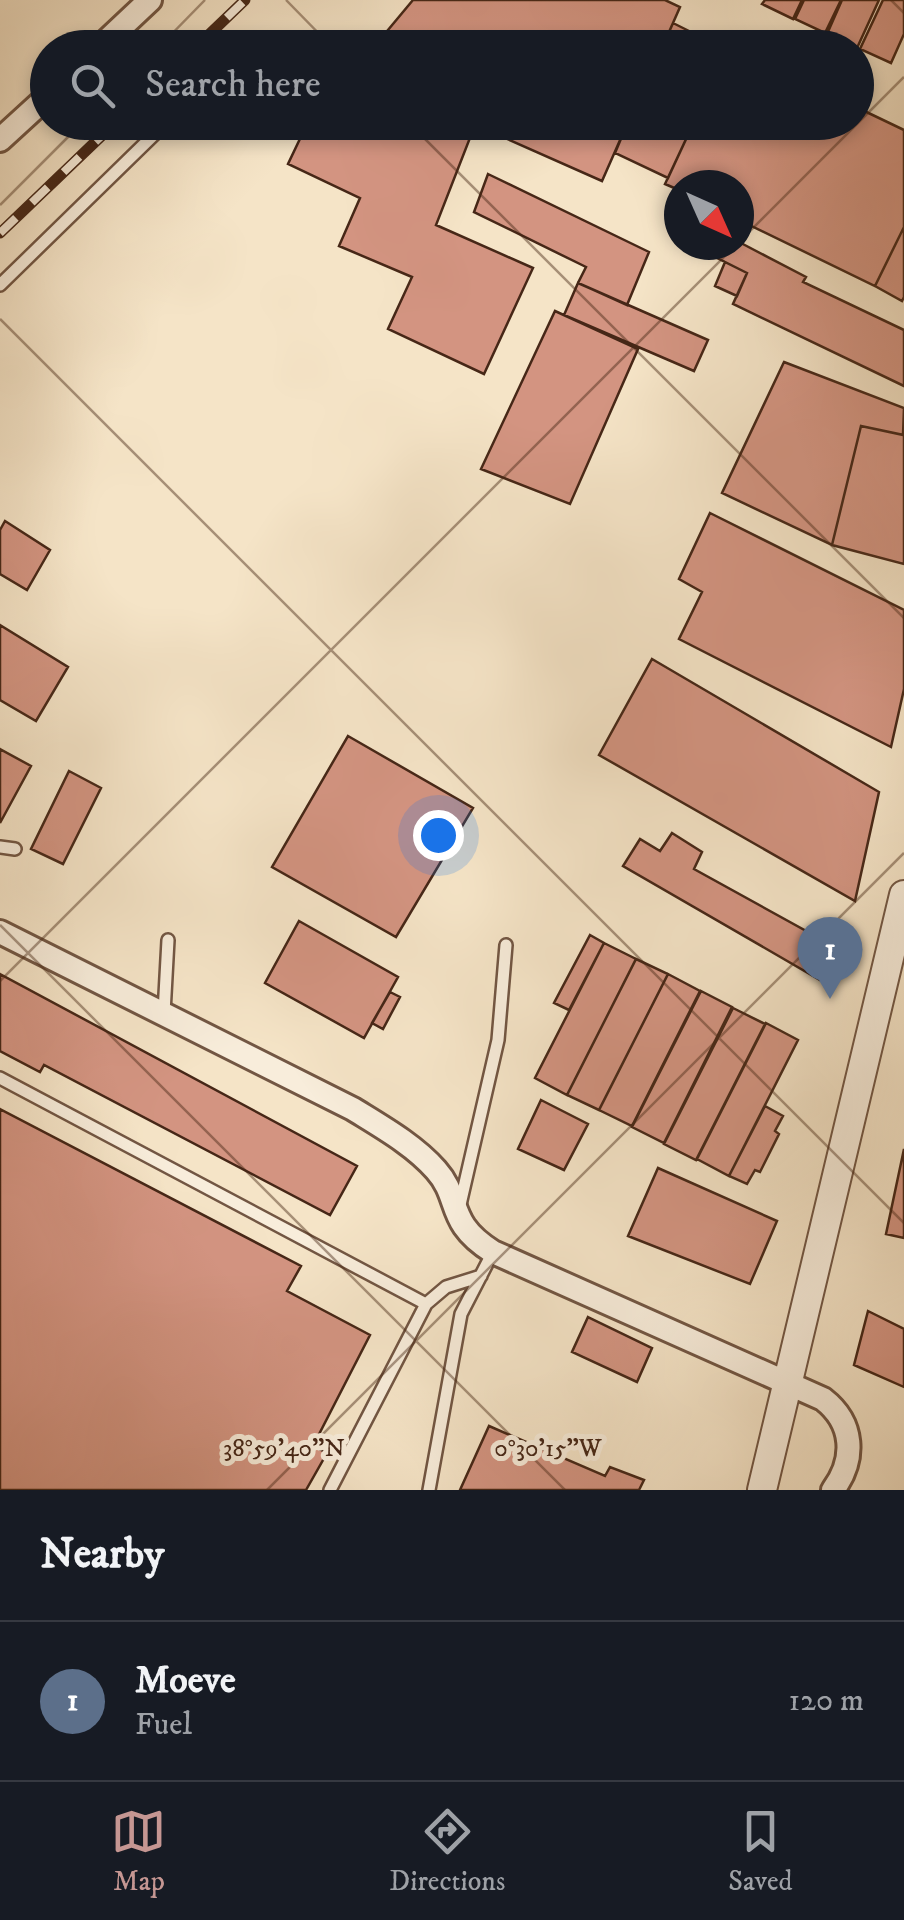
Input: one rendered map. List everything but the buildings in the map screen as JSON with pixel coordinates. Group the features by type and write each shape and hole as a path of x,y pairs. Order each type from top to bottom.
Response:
{"street":[{"path":"119,30 150,0"},
{"path":"0,140 30,112"},
{"path":"762,1490 904,895"},
{"path":"0,932 354,1109 439,1172 456,1218 473,1240 493,1252 824,1399 844,1421 849,1448 844,1487"}],"lane":[{"path":"0,285 149,140"},
{"path":"0,848 15,848"},
{"path":"164,1013 168,940"},
{"path":"456,1218 476,1147 498,1040 506,945"},
{"path":"0,1078 426,1304"},
{"path":"429,1490 461,1314 493,1252"},
{"path":"330,1490 426,1304 446,1286 480,1276"}],"railway":[{"path":"214,30 245,0"},
{"path":"0,233 97,140"}],"place":[{"name":"Moeve","path":"830,999"}]}
